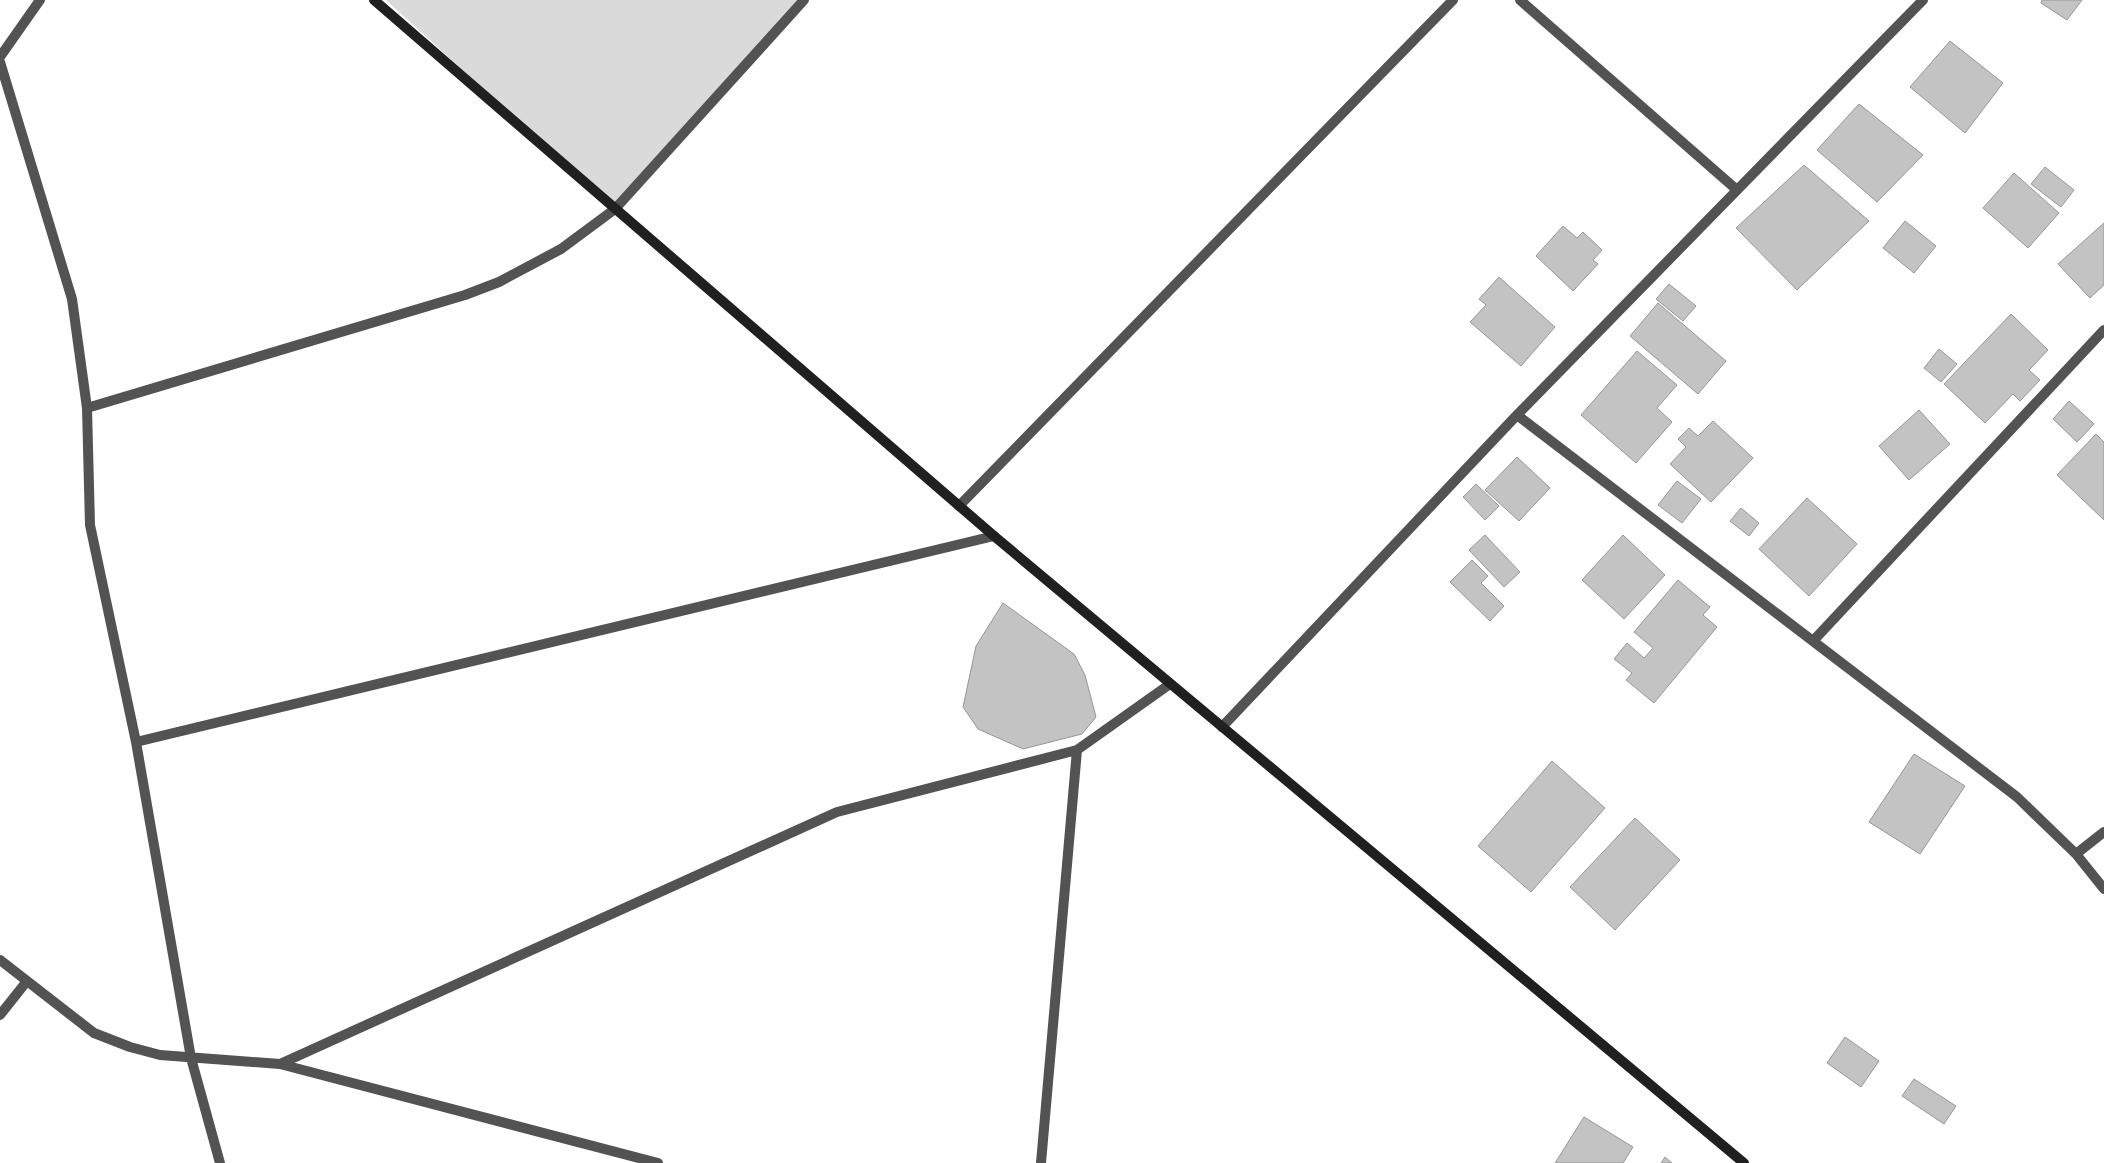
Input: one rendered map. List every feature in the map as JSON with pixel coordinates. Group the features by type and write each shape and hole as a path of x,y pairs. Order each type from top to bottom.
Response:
{"main road":[{"path":"374,0 994,536 1744,1163"}],"street":[{"path":"0,57 40,0"},
{"path":"87,408 482,288 532,266 561,250 616,209 804,0"},
{"path":"960,506 1453,0"},
{"path":"1520,0 1737,190"},
{"path":"1222,727 1517,414 1923,0"},
{"path":"0,62 72,299 87,408 90,525 136,742 191,1058 220,1163"},
{"path":"1814,641 2104,330"},
{"path":"1517,414 2017,797 2076,854 2104,889"},
{"path":"136,742 994,536"},
{"path":"280,1064 837,812 1077,750 1170,684"},
{"path":"1042,1163 1077,750"},
{"path":"2076,854 2104,832"},
{"path":"0,960 94,1032 130,1047 160,1055 280,1064 658,1163"},
{"path":"0,1015 27,981"}],"shaded area":[{"path":"386,0 804,0 615,209"}],"building":[{"path":"2042,0 2082,0 2067,20 2041,3"},
{"path":"1950,41 2003,83 1965,133 1910,87"},
{"path":"1859,104 1923,155 1877,202 1817,150"},
{"path":"1804,165 1869,221 1797,290 1736,228"},
{"path":"2045,167 2074,190 2061,207 2031,184"},
{"path":"2014,173 2059,213 2028,248 1983,208"},
{"path":"1905,221 1936,246 1914,273 1883,248"},
{"path":"2104,223 2104,285 2090,298 2058,264"},
{"path":"1563,226 1577,238 1583,232 1602,250 1593,260 1598,264 1573,291 1536,256"},
{"path":"1499,277 1555,327 1521,366 1470,322 1486,305 1479,299"},
{"path":"1669,284 1696,306 1683,321 1656,299"},
{"path":"1658,303 1726,361 1698,394 1630,336"},
{"path":"2011,314 2048,350 2029,370 2040,380 2020,401 2013,394 1985,423 1944,384"},
{"path":"1939,349 1957,364 1941,382 1924,368"},
{"path":"1637,351 1677,385 1657,408 1672,422 1636,463 1581,415"},
{"path":"2069,401 2094,424 2077,442 2053,419"},
{"path":"1919,410 1950,444 1909,480 1879,446"},
{"path":"1713,421 1753,458 1711,502 1670,464 1686,447 1678,439 1689,428 1698,436"},
{"path":"2096,434 2104,442 2104,520 2057,475"},
{"path":"1517,457 1550,488 1519,521 1485,490"},
{"path":"1677,481 1701,499 1682,523 1658,505"},
{"path":"1476,484 1499,506 1485,520 1463,497"},
{"path":"1807,498 1857,544 1809,596 1759,549"},
{"path":"1741,508 1759,523 1749,536 1730,521"},
{"path":"1485,535 1520,572 1504,587 1469,550"},
{"path":"1623,535 1665,575 1624,619 1582,580"},
{"path":"1472,560 1488,576 1481,583 1504,606 1490,621 1450,582"},
{"path":"1678,580 1710,607 1703,615 1717,627 1654,703 1626,680 1632,673 1614,659 1627,643 1644,658 1653,648 1634,632"},
{"path":"1003,603 1074,654 1085,675 1096,717 1082,734 1023,749 978,729 963,707 976,646"},
{"path":"1914,754 1965,786 1920,854 1869,822"},
{"path":"1552,761 1605,808 1531,892 1478,846"},
{"path":"1635,818 1680,860 1615,930 1570,887"},
{"path":"1845,1037 1879,1061 1861,1087 1827,1063"},
{"path":"1914,1079 1956,1106 1944,1124 1902,1096"},
{"path":"1584,1117 1633,1147 1623,1163 1555,1163"},
{"path":"1665,1157 1672,1163 1661,1163"}]}
